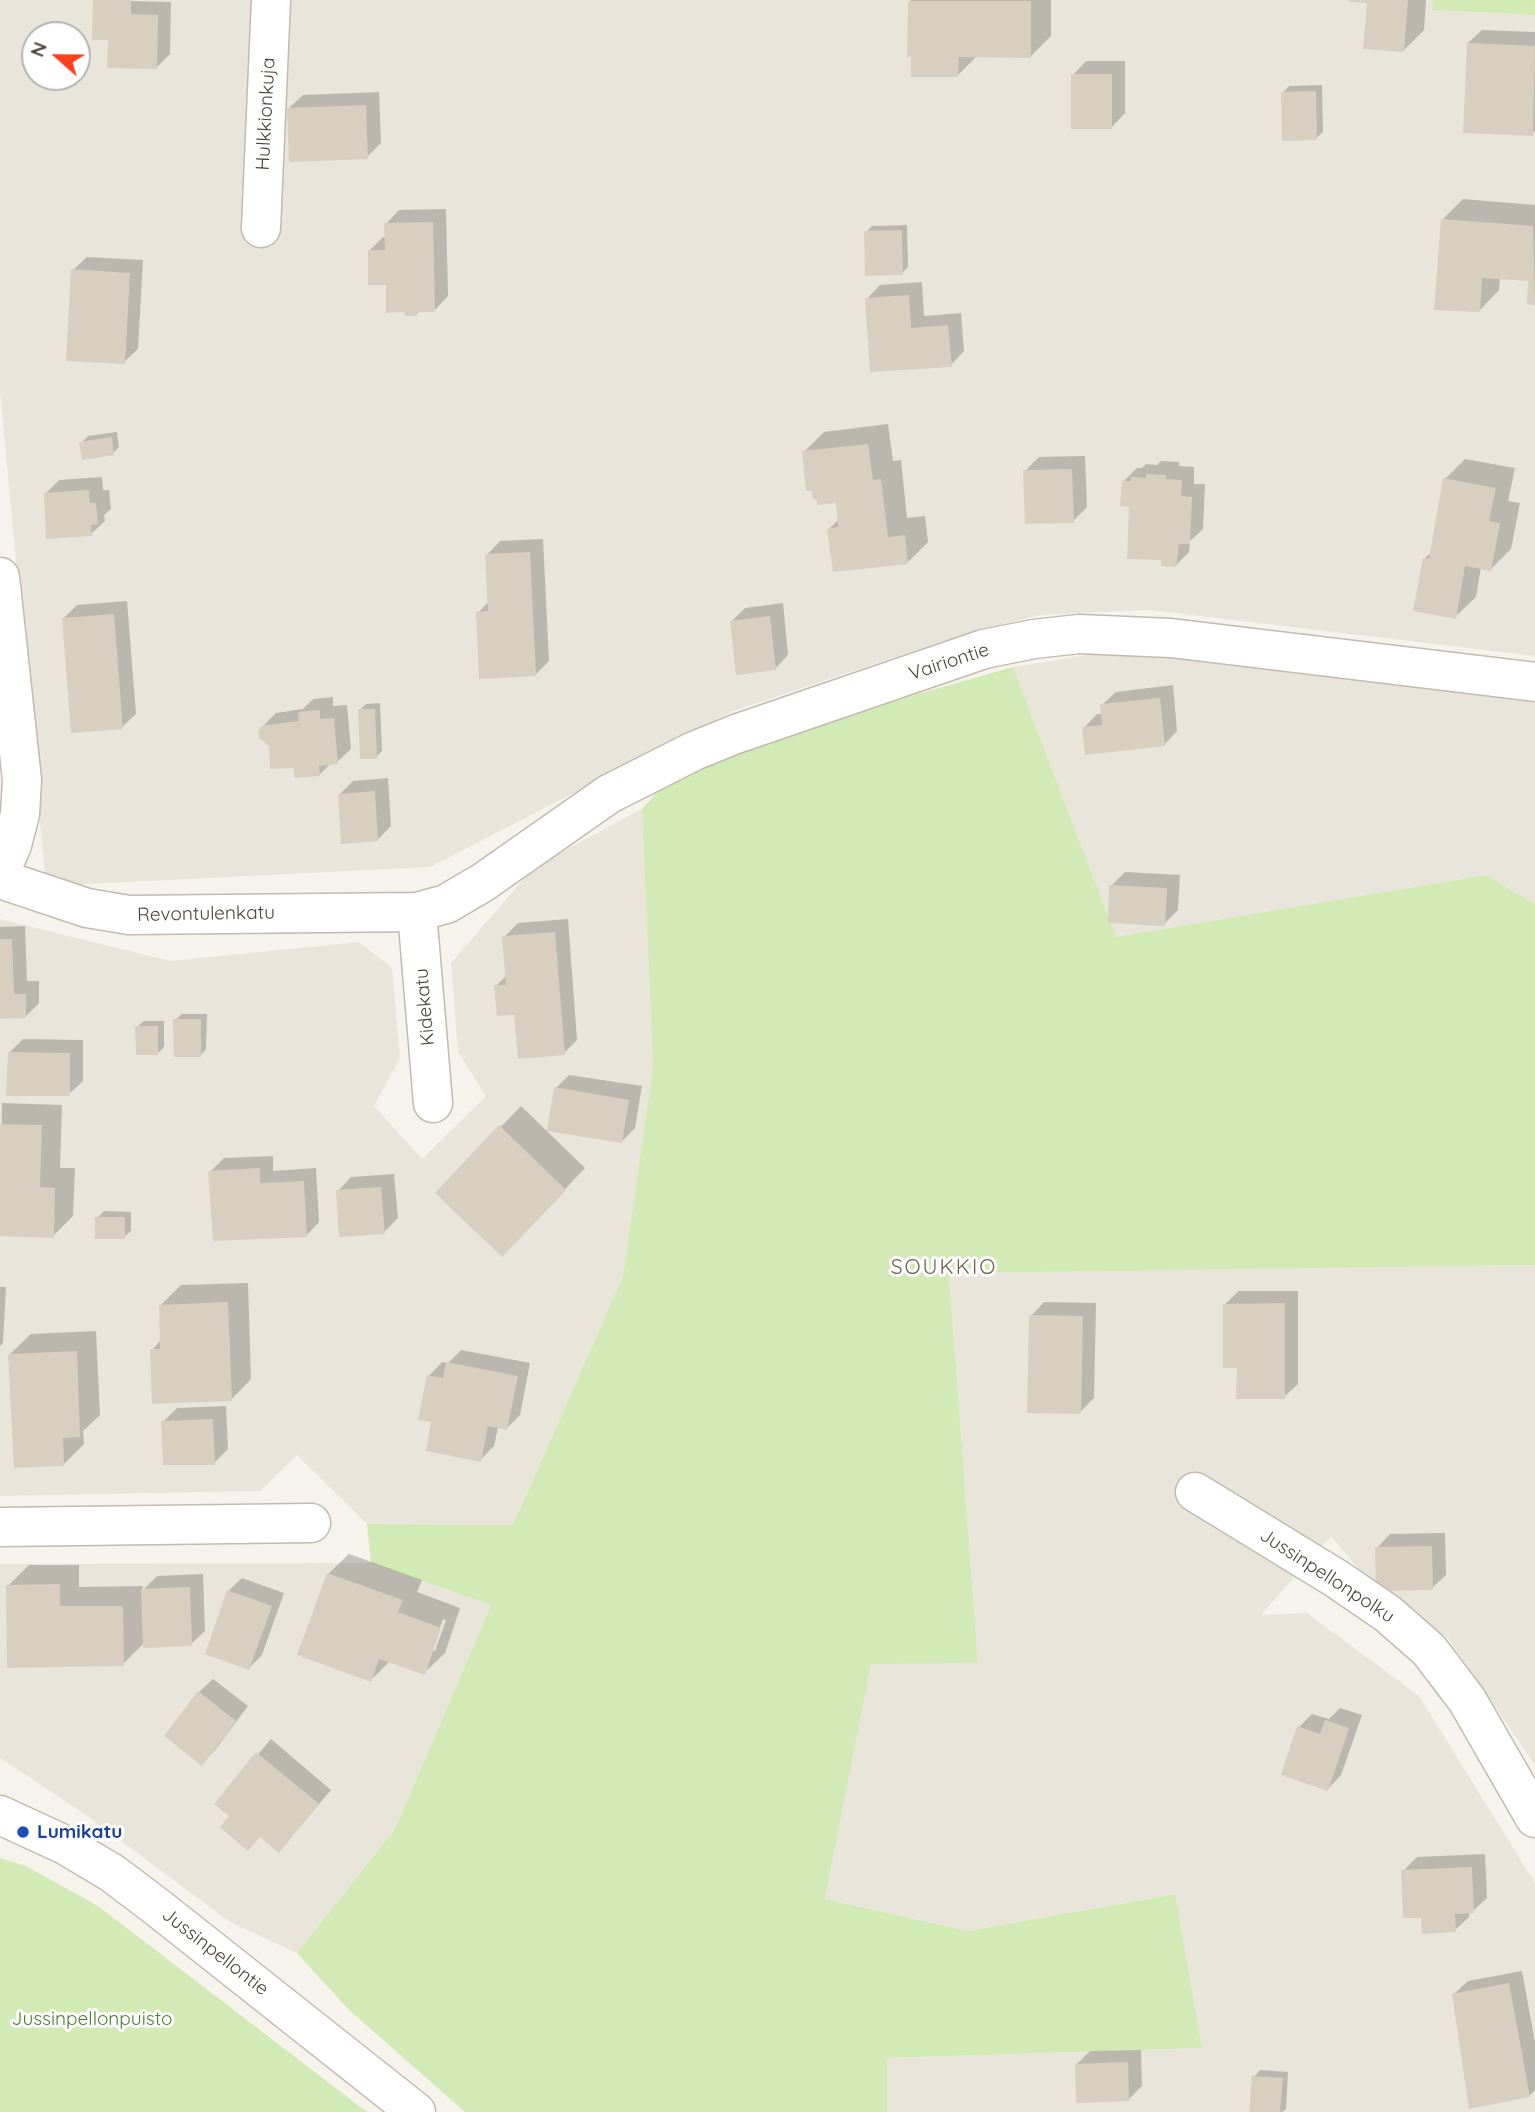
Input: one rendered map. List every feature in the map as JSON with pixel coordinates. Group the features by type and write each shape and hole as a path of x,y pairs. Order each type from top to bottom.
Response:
{"street":[{"name":"Hulkkionkuja","path":"261,228 271,0"},
{"path":"0,577 22,780 20,814 12,845 0,872"},
{"name":"Vairiontie","path":"417,912 446,904 482,883 609,794 694,751 736,734 984,649 1079,634 1126,634 1535,682"},
{"name":"Revontulenkatu","path":"0,879 87,908 130,915 417,912"},
{"name":"Kidekatu","path":"417,912 433,1103"},
{"name":"Jussinpellonpolku","path":"1195,1492 1337,1579 1388,1614 1429,1650 1466,1700 1535,1818"},
{"path":"0,1527 311,1523"},
{"name":"Jussinpellontie","path":"0,1815 65,1845 112,1873 416,2112"}],"shaded area":[{"path":"0,0 1433,0 1433,10 1535,15 1535,656 1149,610 1039,615 952,638 733,711 430,867 46,886 0,390"},
{"path":"1131,648 1535,695 1535,904 1486,875 1116,938 1013,667"},
{"path":"642,809 653,1066 623,1276 513,1525 367,1524 297,1455 260,1491 0,1496 0,919 170,961 359,942 392,968 400,1058 374,1106 422,1159 486,1096 458,1052 451,963 534,867"},
{"path":"1535,1265 1535,1765 1448,1638 1369,1581 1331,1536 1261,1615 1307,1613 1419,1696 1535,1883 1535,2112 887,2112 887,2058 1202,2048 1174,1894 968,1931 825,1899 871,1663 978,1663 949,1272"},
{"path":"371,1563 491,1605 395,1829 297,1953 230,1922 89,1817 0,1758 0,1564"}],"green space":[{"path":"1433,0 1535,0 1535,15 1432,10"},
{"path":"1013,667 1116,937 1486,875 1535,904 1535,1265 949,1273 978,1663 871,1664 825,1899 968,1931 1175,1894 1202,2048 887,2058 887,2112 465,2112 348,2009 297,1953 395,1829 491,1605 371,1563 367,1524 513,1525 623,1276 653,1066 642,809 670,778 774,735"},
{"name":"Jussinpellonpuisto","path":"0,1858 26,1866 98,1906 367,2112 0,2112"}],"building":[{"path":"93,0 131,0 131,14 158,15 157,69 107,68 108,40 92,40"},
{"path":"1408,0 1404,52 1363,49 1367,3 1349,2"},
{"path":"908,1 1031,1 1031,58 959,57 958,77 911,77 911,57 907,57"},
{"path":"1467,43 1535,46 1533,136 1463,133"},
{"path":"1071,74 1112,74 1112,129 1071,129"},
{"path":"1316,91 1317,140 1282,141 1281,92"},
{"path":"366,105 368,159 289,162 287,108"},
{"path":"1441,219 1533,226 1535,305 1527,304 1528,281 1482,278 1480,312 1434,310"},
{"path":"433,222 435,312 417,312 417,316 405,316 404,312 386,313 386,285 368,285 368,250 385,250 384,223"},
{"path":"902,230 903,275 865,276 864,231"},
{"path":"71,269 130,273 125,364 66,361"},
{"path":"909,295 911,328 948,325 952,367 870,372 865,298"},
{"path":"112,437 114,455 82,460 79,442"},
{"path":"868,444 873,480 881,479 888,537 905,535 908,564 833,572 827,529 838,527 836,503 817,505 812,491 806,491 802,451"},
{"path":"1072,469 1074,523 1025,524 1023,470"},
{"path":"1146,474 1166,475 1166,479 1182,480 1181,496 1192,497 1190,544 1179,544 1176,567 1161,566 1161,560 1127,559 1129,507 1120,506 1122,481 1131,481 1131,477 1146,478"},
{"path":"1443,478 1496,488 1489,521 1500,523 1491,571 1465,566 1456,619 1413,611 1423,558 1429,559"},
{"path":"89,490 90,503 96,503 98,524 91,525 92,536 46,539 44,493"},
{"path":"530,552 536,676 479,679 476,612 488,611 485,554"},
{"path":"114,614 123,729 71,733 62,618"},
{"path":"770,616 776,670 736,675 730,621"},
{"path":"1160,698 1165,746 1085,755 1082,727 1102,725 1100,704"},
{"path":"358,709 375,709 377,759 360,759"},
{"path":"320,710 320,719 334,718 338,764 319,766 320,776 295,778 293,768 270,769 269,746 259,738 261,726 299,721 298,712"},
{"path":"375,791 378,841 341,844 338,794"},
{"path":"1109,885 1167,888 1165,926 1108,923"},
{"path":"555,932 565,1055 518,1059 514,1015 497,1016 494,985 506,985 502,936"},
{"path":"0,939 12,939 14,994 26,994 26,1018 0,1019"},
{"path":"173,1019 201,1019 201,1057 174,1057"},
{"path":"135,1026 158,1026 158,1055 136,1055"},
{"path":"8,1052 70,1053 70,1096 6,1096"},
{"path":"554,1087 629,1100 622,1143 547,1131"},
{"path":"0,1124 42,1125 40,1187 55,1188 54,1238 0,1236"},
{"path":"499,1125 566,1190 502,1257 435,1193"},
{"path":"260,1168 260,1183 304,1181 307,1237 213,1241 208,1171"},
{"path":"381,1187 385,1234 339,1237 336,1190"},
{"path":"95,1217 125,1217 125,1239 95,1239"},
{"path":"228,1302 232,1401 152,1404 150,1349 160,1349 159,1305"},
{"path":"1285,1303 1285,1399 1236,1399 1237,1368 1223,1368 1223,1304"},
{"path":"1029,1315 1083,1316 1081,1414 1027,1413"},
{"path":"77,1351 80,1437 63,1438 64,1466 14,1468 8,1354"},
{"path":"446,1362 518,1376 507,1430 488,1426 481,1462 426,1451 431,1422 418,1420 427,1375 443,1378"},
{"path":"213,1419 215,1465 163,1465 161,1421"},
{"path":"1432,1546 1433,1590 1376,1591 1375,1547"},
{"path":"327,1573 403,1600 398,1612 441,1628 425,1675 379,1659 371,1682 297,1655"},
{"path":"60,1584 60,1606 123,1606 124,1666 7,1668 6,1585"},
{"path":"190,1587 192,1646 143,1648 141,1589"},
{"path":"227,1590 272,1606 249,1670 205,1654"},
{"path":"198,1691 236,1721 202,1766 164,1736"},
{"path":"1325,1720 1349,1728 1328,1791 1281,1775 1297,1726 1320,1734"},
{"path":"256,1752 319,1804 279,1853 260,1837 248,1851 220,1827 229,1816 214,1804"},
{"path":"1472,1867 1474,1913 1455,1914 1456,1932 1422,1934 1421,1918 1403,1918 1401,1870"},
{"path":"1509,1983 1530,2097 1469,2109 1452,1994"},
{"path":"1128,2062 1129,2101 1076,2103 1075,2064"},
{"path":"1252,2076 1283,2078 1280,2112 1249,2112"}],"place":[{"name":"Lumikatu","path":"23,1832"}],"district":[{"name":"SOUKKIO","path":"944,1268"}]}
